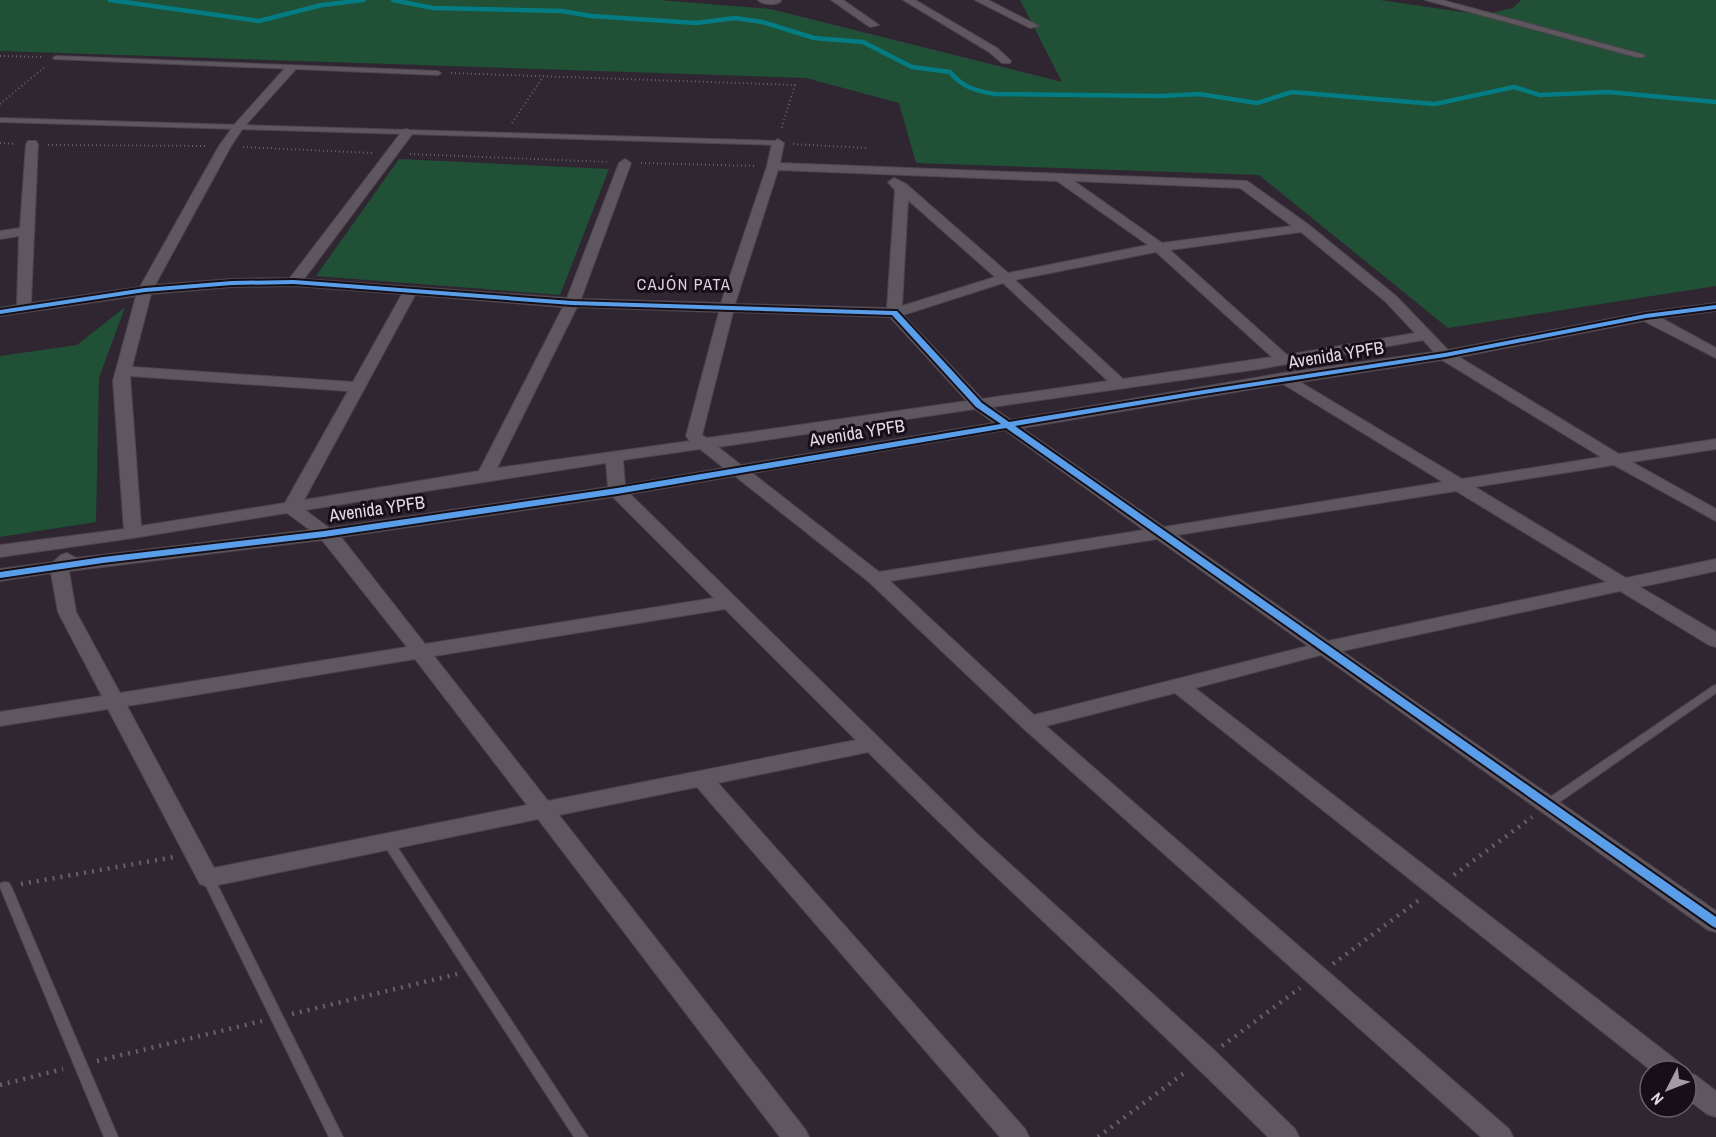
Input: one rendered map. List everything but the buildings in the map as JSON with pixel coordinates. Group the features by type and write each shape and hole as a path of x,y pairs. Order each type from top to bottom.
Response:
{"street":[{"path":"763,0 777,1 774,0"},
{"path":"836,0 874,25"},
{"path":"908,0 993,50 1006,61"},
{"path":"980,0 1034,26"},
{"path":"1430,0 1640,55"},
{"path":"1440,0 1452,5"},
{"path":"133,533 121,381 145,290 225,146 239,126 291,68"},
{"path":"294,282 406,133"},
{"path":"777,143 772,166 727,307 694,436 875,578 1030,723 1500,1137"},
{"path":"24,309 32,144"},
{"path":"485,475 572,303 626,163"},
{"path":"772,166 877,172 1243,184 1304,228 1391,299 1428,334 1446,355 1618,461 1716,516"},
{"path":"877,172 902,187 1120,384"},
{"path":"1060,177 1159,248 1283,359"},
{"path":"902,187 894,313 979,405 1716,923"},
{"path":"0,312 145,290 232,283 294,282 572,303 894,313 1005,278 1159,248 1304,228"},
{"path":"0,235 26,231"},
{"path":"410,292 291,508 333,539 796,1137"},
{"name":"Avenida YPFB","path":"0,575 324,534 617,491 738,469 1446,355 1646,316 1716,307"},
{"path":"1646,316 1716,354"},
{"name":"Avenida YPFB","path":"0,551 133,533 485,475 1259,364 1428,334"},
{"path":"1259,364 1716,641"},
{"path":"124,371 358,387"},
{"path":"875,578 1716,444"},
{"path":"614,457 617,491 968,839 1205,1058 1286,1137"},
{"path":"95,537 59,566 67,612 193,854 208,878 872,744"},
{"path":"1030,723 1325,648 1716,565"},
{"path":"0,718 729,602"},
{"path":"1178,685 1656,1059"},
{"path":"701,778 1016,1137"},
{"path":"1698,1092 1716,1106"}],"lane":[{"path":"56,58 438,73"},
{"path":"0,120 777,143"},
{"path":"1547,805 1716,688"},
{"path":"388,842 581,1137"},
{"path":"208,878 336,1137"},
{"path":"6,886 111,1137"}],"path":[{"path":"0,56 56,58"},
{"path":"0,104 56,58"},
{"path":"438,73 795,85 777,143 867,148"},
{"path":"503,136 544,76"},
{"path":"6,886 193,854"},
{"path":"0,1084 81,1065"}],"green space":[{"path":"0,0 659,0 770,9 1062,82 1020,0 1380,0 1483,15 1513,8 1521,0 1716,0 1716,286 1448,328 1259,175 916,163 899,103 806,78 0,51"},
{"path":"399,159 609,169 560,295 316,276"},
{"path":"125,307 99,378 96,522 0,537 0,356 77,345"}],"waterway":[{"path":"110,0 259,21 322,5 364,0"},
{"path":"393,0 433,8 562,11 591,16 696,23 735,18 762,22 814,38 863,42 912,67 950,72 970,88 995,94 1161,96 1199,94 1257,103 1292,92 1435,104 1514,87 1540,95 1608,92 1716,102"}],"cycle path":[{"path":"0,312 145,290 232,283 294,282 572,303 894,313 979,405 1716,923"},
{"path":"0,575 103,560 324,534 617,491 1204,392 1445,355 1646,316 1716,307"}],"district":[{"name":"CAJÓN PATA","path":"684,284"}]}
